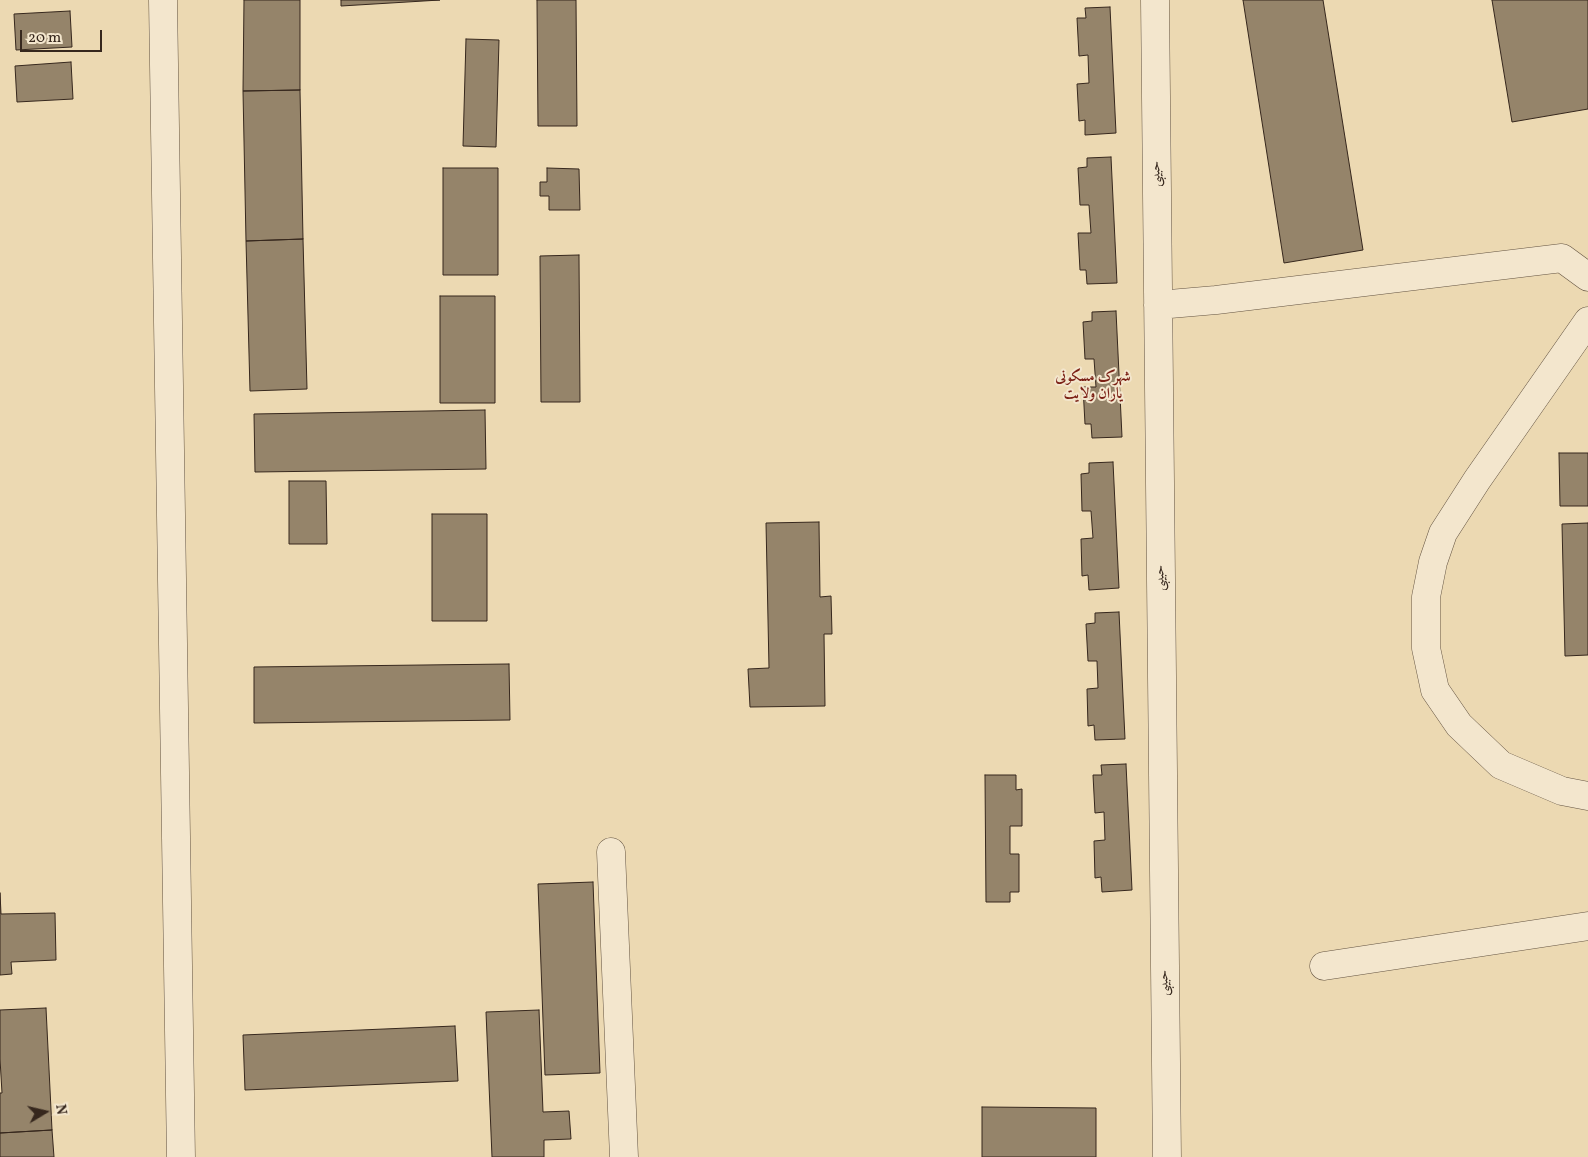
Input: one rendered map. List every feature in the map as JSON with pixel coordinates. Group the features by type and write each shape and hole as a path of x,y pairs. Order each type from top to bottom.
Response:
{"street":[{"path":"163,0 181,1157"},
{"name":"حبیبی","path":"1155,0 1167,1157"},
{"path":"1158,305 1216,300 1562,258 1588,277"},
{"path":"1588,321 1477,480 1443,533 1433,562 1426,597 1426,648 1435,690 1459,726 1501,765 1562,791 1588,796"},
{"path":"611,852 624,1157"},
{"path":"1324,966 1588,926"}],"building":[{"path":"244,0 300,0 300,90 243,91"},
{"path":"341,0 440,0 341,6"},
{"path":"537,0 576,0 577,126 538,126"},
{"path":"1243,0 1323,0 1363,250 1284,263"},
{"path":"1492,0 1588,0 1588,109 1512,122"},
{"path":"1110,7 1116,133 1085,135 1085,120 1079,121 1077,84 1089,83 1088,55 1079,56 1077,18 1086,18 1085,8"},
{"path":"70,11 72,47 16,50 14,14"},
{"path":"466,39 499,40 496,147 463,146"},
{"path":"71,62 73,99 17,102 15,66"},
{"path":"300,90 303,239 246,241 243,91"},
{"path":"1111,157 1117,283 1087,284 1086,270 1080,270 1078,233 1091,233 1089,205 1080,205 1078,168 1087,167 1087,158"},
{"path":"443,168 498,168 498,275 443,275"},
{"path":"547,168 579,169 580,210 549,210 549,196 540,196 540,182 547,182"},
{"path":"303,239 307,389 250,391 246,241"},
{"path":"579,255 580,402 541,402 540,256"},
{"path":"440,296 495,296 495,403 440,403"},
{"path":"1116,311 1122,437 1092,438 1091,424 1085,424 1083,387 1096,387 1094,359 1085,359 1083,322 1092,321 1092,312"},
{"path":"485,410 486,469 255,472 254,414"},
{"path":"1559,453 1588,453 1588,506 1560,506"},
{"path":"1113,462 1119,588 1089,590 1088,575 1082,576 1081,539 1093,538 1091,511 1082,511 1081,474 1089,473 1089,463"},
{"path":"289,481 326,481 327,544 289,544"},
{"path":"432,514 487,514 487,621 432,621"},
{"path":"819,522 820,597 831,596 832,634 824,634 825,706 750,707 748,669 769,668 766,523"},
{"path":"1588,523 1588,655 1565,656 1562,524"},
{"path":"1119,612 1125,739 1095,740 1094,725 1088,726 1087,689 1098,688 1097,661 1088,661 1086,624 1095,623 1095,613"},
{"path":"509,664 510,720 254,723 254,667"},
{"path":"1126,764 1132,890 1102,892 1101,877 1095,878 1094,841 1105,840 1104,812 1095,813 1093,775 1102,775 1101,765"},
{"path":"985,775 1016,775 1016,790 1022,789 1022,826 1010,826 1010,854 1019,854 1019,892 1010,892 1010,902 986,902"},
{"path":"593,882 600,1073 545,1075 538,884"},
{"path":"0,893 1,914 55,913 56,960 11,962 12,974 0,975"},
{"path":"46,1008 52,1130 0,1133 0,1093 2,1093 0,1010"},
{"path":"539,1010 543,1112 569,1111 571,1139 544,1140 544,1157 492,1157 486,1012"},
{"path":"455,1026 458,1081 245,1090 243,1035"},
{"path":"982,1107 1096,1108 1096,1157 982,1157"},
{"path":"52,1130 54,1157 0,1157 0,1133"}],"district":[{"name":"شهرک مسکونی یاران ولایت","path":"1093,386"}]}
